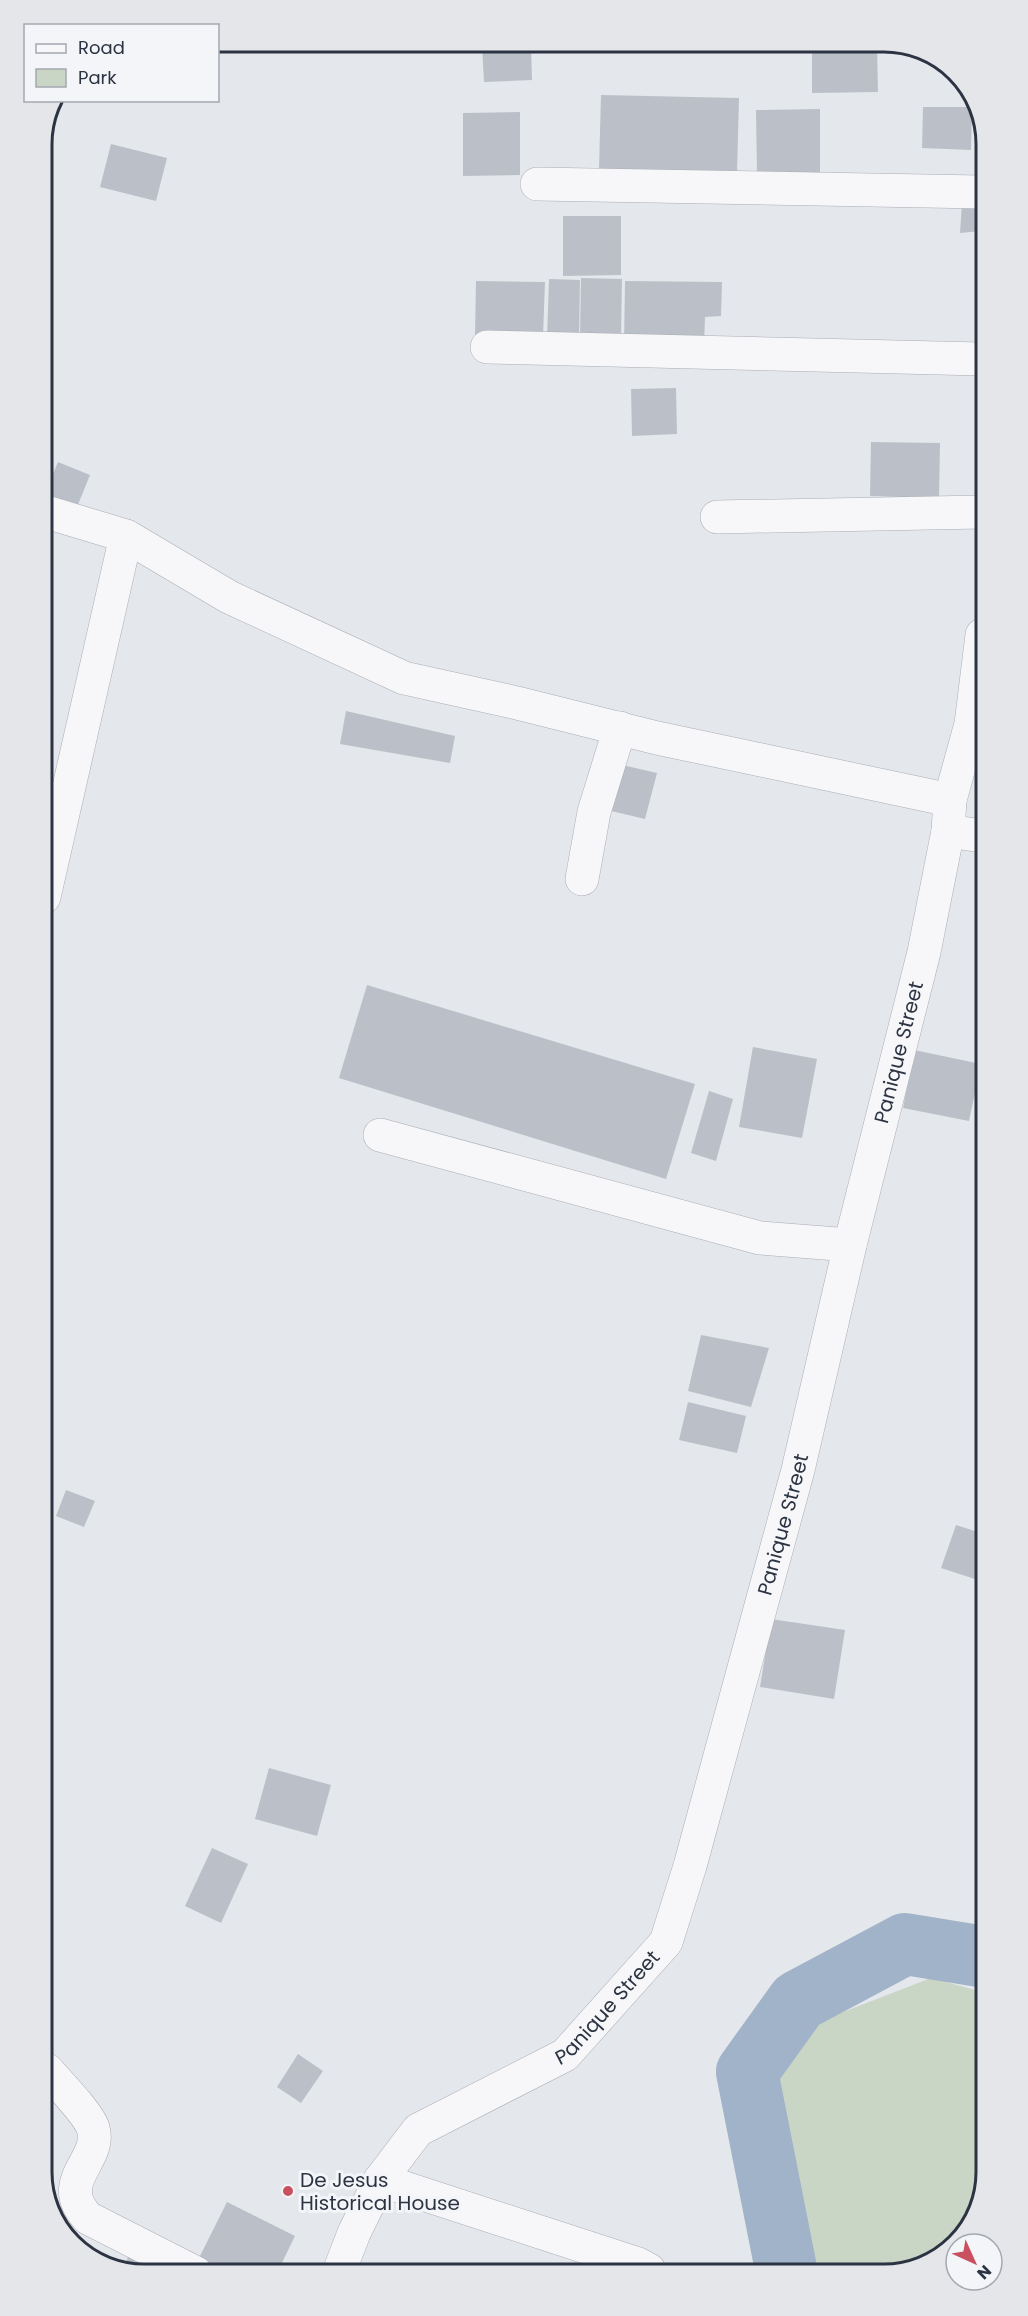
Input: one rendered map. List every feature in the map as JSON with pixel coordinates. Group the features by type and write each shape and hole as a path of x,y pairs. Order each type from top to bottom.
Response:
{"street":[{"path":"537,184 976,192"},
{"path":"487,347 976,359"},
{"path":"717,516 976,512"},
{"path":"53,514 126,536 229,597 404,678 620,728 949,815 976,832"},
{"path":"53,859 126,536"},
{"name":"Panique Street","path":"342,2263 354,2233 380,2180 418,2130 565,2055 666,1942 694,1854 795,1481 850,1245 924,952 949,815 971,724 976,684"},
{"path":"582,879 594,812 620,728"},
{"path":"380,1135 760,1238 850,1245"},
{"path":"52,2076 94,2129 93,2144 74,2189 77,2206 88,2218 176,2263"},
{"path":"380,2180 637,2264"}],"green space":[{"path":"931,1978 976,1990 976,2171 972,2195 960,2222 951,2232 944,2232 944,2240 939,2244 913,2259 883,2264 802,2264 767,2090 807,2026"}],"building":[{"path":"482,52 531,53 532,80 484,82"},
{"path":"812,53 877,53 878,92 812,93"},
{"path":"601,95 739,98 737,173 599,169"},
{"path":"923,107 967,107 972,118 971,150 922,148"},
{"path":"820,109 820,173 757,174 756,110"},
{"path":"520,112 520,175 463,176 463,113"},
{"path":"111,144 167,158 156,201 100,187"},
{"path":"962,203 976,203 976,231 960,233"},
{"path":"563,216 621,216 621,275 563,276"},
{"path":"581,278 622,279 621,338 580,337"},
{"path":"549,279 580,280 579,339 547,339"},
{"path":"476,281 545,282 543,337 475,336"},
{"path":"625,281 722,282 721,316 705,317 704,346 624,344"},
{"path":"676,388 677,434 632,436 631,389"},
{"path":"871,442 940,443 939,498 870,496"},
{"path":"58,462 90,475 75,512 53,502 53,474"},
{"path":"346,711 455,736 450,763 340,744"},
{"path":"618,764 657,773 645,819 607,810"},
{"path":"367,985 695,1084 666,1179 339,1078"},
{"path":"753,1047 817,1059 802,1138 739,1127"},
{"path":"914,1050 976,1063 976,1088 969,1121 903,1108"},
{"path":"709,1091 733,1099 716,1161 691,1153"},
{"path":"701,1335 769,1348 751,1407 688,1391"},
{"path":"688,1402 746,1416 737,1453 679,1440"},
{"path":"66,1490 95,1501 84,1527 56,1516"},
{"path":"956,1525 976,1531 976,1579 941,1568"},
{"path":"771,1619 845,1630 834,1699 760,1687"},
{"path":"269,1768 331,1785 317,1836 255,1819"},
{"path":"212,1848 248,1864 221,1923 185,1906"},
{"path":"298,2054 323,2071 301,2103 277,2087"},
{"path":"227,2202 295,2236 282,2263 204,2263 198,2260"},
{"path":"130,2251 147,2263 139,2263 126,2262"}],"waterway":[{"path":"785,2264 747,2072 798,2001 905,1944 976,1956"}],"place":[{"name":"De Jesus Historical House","path":"288,2191"}]}
